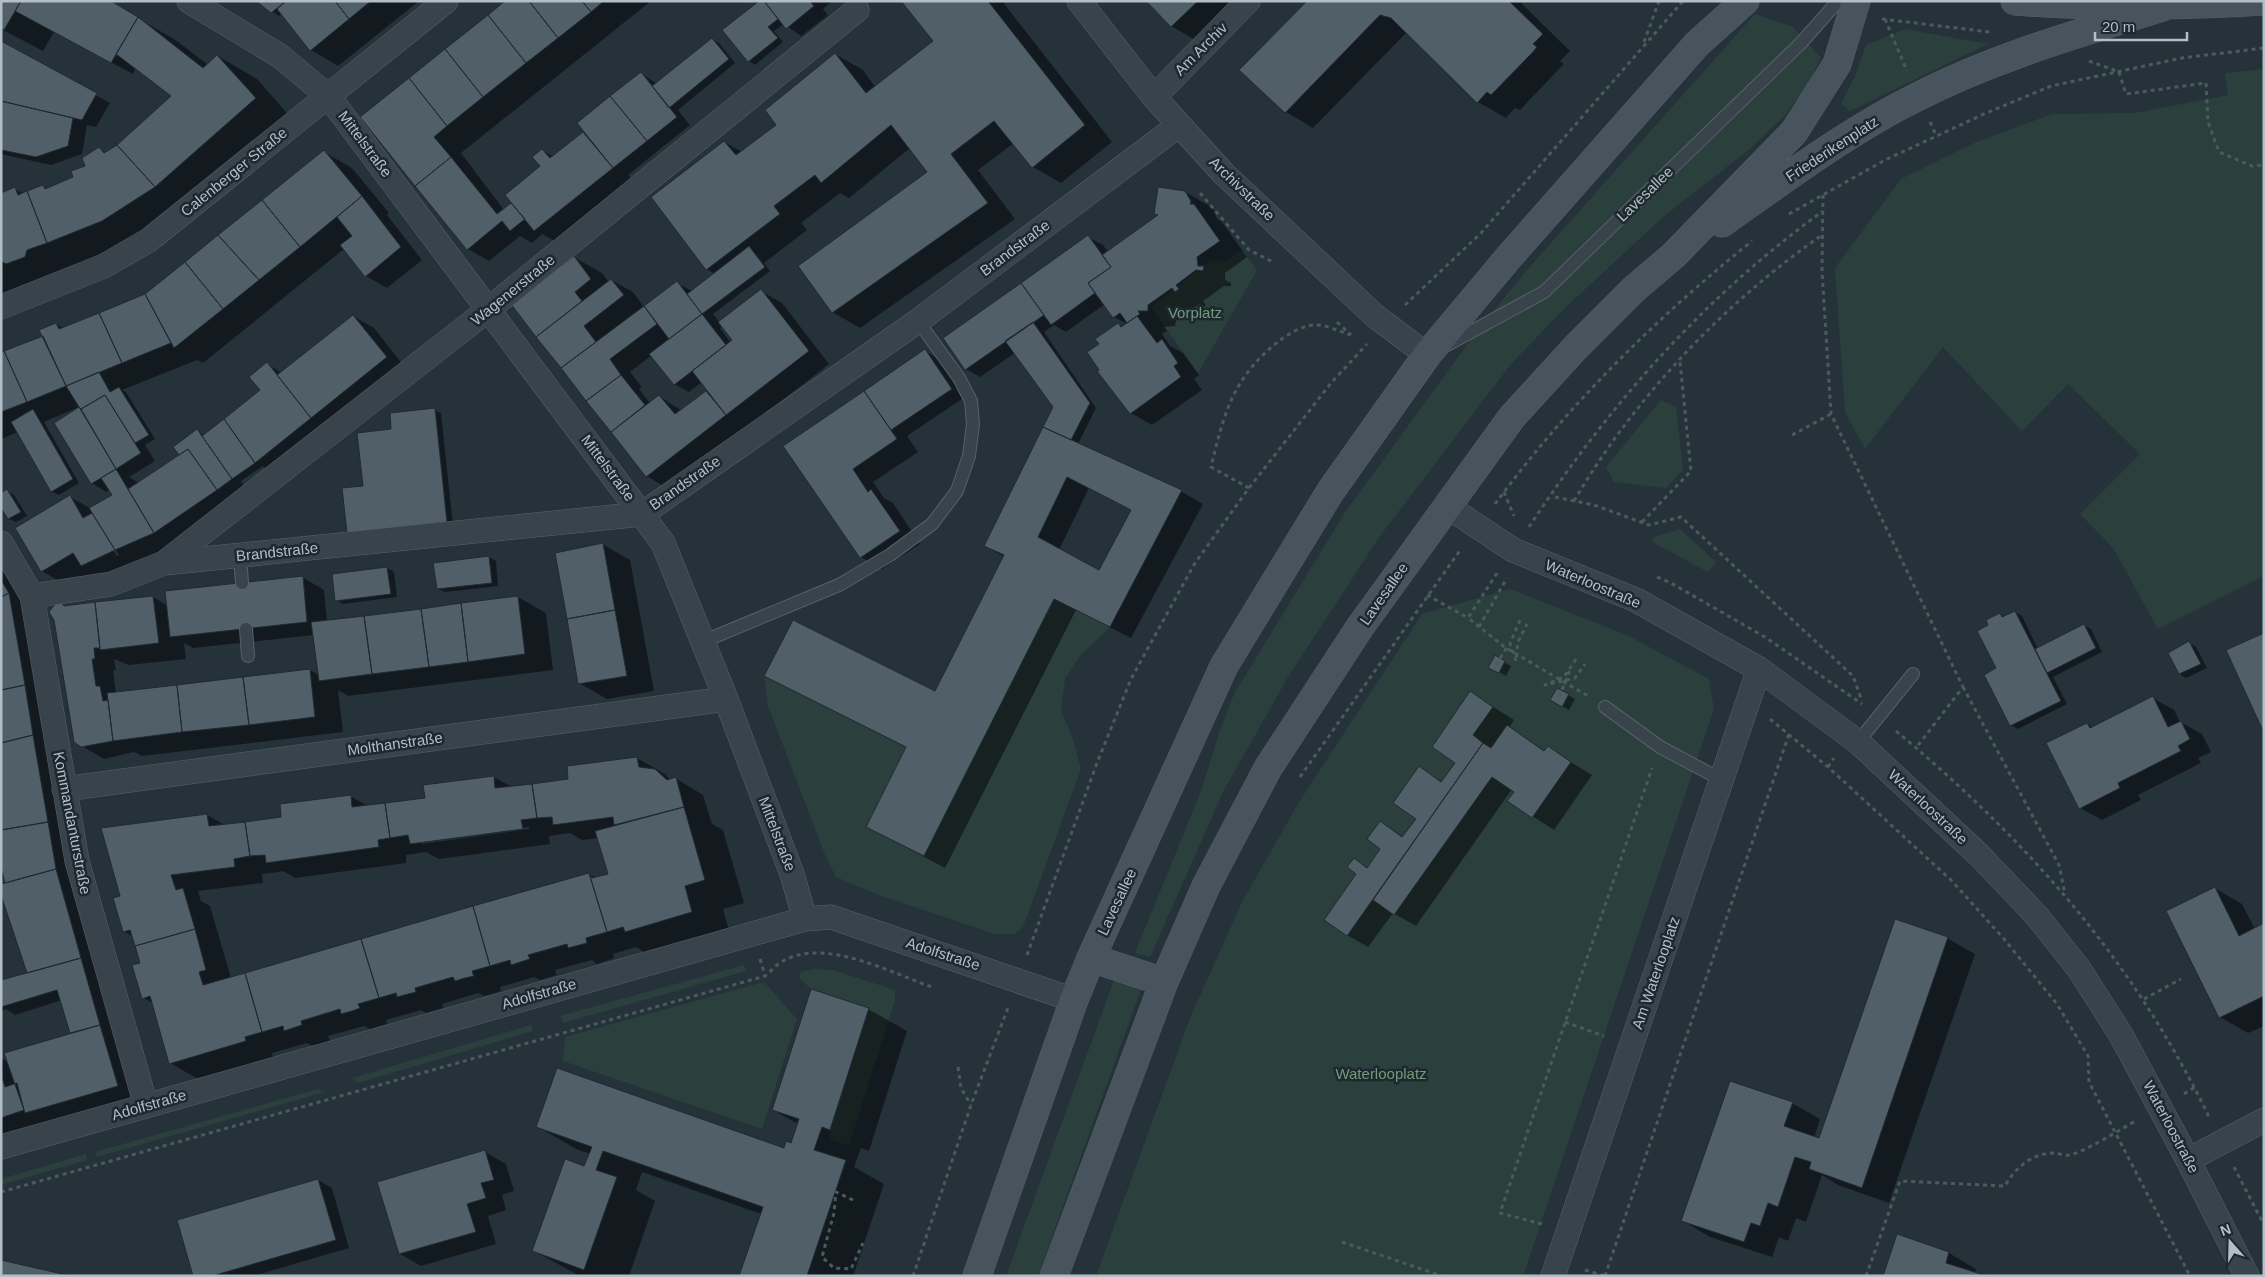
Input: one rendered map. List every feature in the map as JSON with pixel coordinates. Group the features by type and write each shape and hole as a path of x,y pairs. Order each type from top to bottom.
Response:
{"main road":[{"name":"Lavesallee","path":"977,1276 1074,1000 1091,958 1224,666 1330,492 1427,355 1601,150 1690,51 1745,1"},
{"name":"Friederikenplatz","path":"1673,256 1794,132 1837,64 1856,1"},
{"path":"2014,1 2082,6 2163,6 2264,1"},
{"name":"Friederikenplatz","path":"1673,256 1813,160 1918,96 2029,49 2163,6"},
{"name":"Lavesallee","path":"1054,1276 1164,982 1206,886 1268,768 1360,627 1512,417 1570,354 1634,290 1673,256"},
{"path":"1091,958 1164,982"}],"street":[{"name":"Mittelstraße","path":"189,1 280,56 329,97 663,543 726,699 792,874 805,919"},
{"name":"Calenberger Straße","path":"1,307 104,266 149,240 446,1"},
{"name":"Archivstraße","path":"1079,1 1154,96 1224,174 1375,316 1427,355"},
{"name":"Am Archiv","path":"1154,96 1248,1"},
{"name":"Wagenerstraße","path":"164,563 489,309 857,10"},
{"name":"Brandstraße","path":"32,596 111,584 164,563 642,514 918,321 1179,125"},
{"name":"Waterloostraße","path":"1447,506 1513,550 1636,600 1759,669 1858,742 1979,855 2037,916 2078,969 2121,1035 2247,1276"},
{"name":"Kommandanturstraße","path":"1,543 32,596 77,861 146,1106"},
{"name":"Am Waterlooplatz","path":"1553,1276 1759,669"},
{"name":"Molthanstraße","path":"64,789 726,699"},
{"name":"Adolfstraße","path":"1,1147 805,919 831,917 1074,1000"},
{"path":"2188,1160 2264,1120"}],"lane":[{"name":"Lavesallee","path":"1427,355 1544,292 1801,43 1838,1"},
{"path":"702,642 839,585 890,555 932,524 957,491 969,456 973,424 970,401 959,378 918,321"},
{"path":"240,556 242,583"},
{"path":"246,629 248,656"},
{"path":"1858,742 1913,674"},
{"path":"1605,706 1660,747 1722,780"}],"path":[{"path":"1659,1 1643,45 1683,1"},
{"path":"1781,219 1885,160 1984,114 2051,86 2182,58 2264,48"},
{"path":"2118,72 2126,94 2206,83 2208,122 2219,152 2252,166 2264,165"},
{"path":"1194,185 1249,250 1273,261 1279,267"},
{"path":"1823,194 1822,271 1832,414 1963,687 2059,864 2065,894"},
{"path":"1468,618 1513,550 1608,415 1706,307 1786,237 1823,211"},
{"path":"1574,501 1599,459 1652,392 1680,361 1761,281 1822,234"},
{"path":"1299,779 1427,595 1504,491 1555,428 1609,369 1707,277 1758,236"},
{"path":"1249,488 1211,467 1221,423 1230,400 1244,376 1261,356 1289,334 1317,324 1351,335"},
{"path":"1642,522 1691,471 1680,361"},
{"path":"1792,435 1832,414"},
{"path":"1555,497 1594,505 1649,525 1681,517 1853,676"},
{"path":"1479,627 1507,578"},
{"path":"1427,595 1468,618 1506,648 1605,706"},
{"path":"1520,620 1510,644 1516,661 1518,642 1527,624"},
{"path":"1496,665 1514,633"},
{"path":"1576,659 1564,677 1545,685 1575,678 1585,664"},
{"path":"1559,697 1570,670"},
{"path":"1916,748 1963,687"},
{"path":"1748,700 1952,881 2052,996 2088,1056 2089,1082 2190,1276"},
{"path":"1605,1276 1788,734"},
{"path":"1542,1224 1500,1213 1652,770"},
{"path":"784,960 810,953 835,953 932,987"},
{"path":"1,1192 765,976"},
{"path":"2144,999 2182,979"},
{"path":"1565,1022 1631,1046"},
{"path":"958,1067 961,1088 971,1105"},
{"path":"1866,1276 1900,1181 2005,1186 2012,1173 2025,1162 2038,1156 2053,1153 2069,1156 2115,1133"},
{"path":"853,1200 836,1192 834,1213 822,1257 834,1268 851,1269 863,1243"},
{"path":"1342,1242 1442,1276"}],"green space":[{"path":"1755,14 1793,27 1821,58 1807,86 1784,116 1751,148 1663,217 1565,308 1511,364 1380,536 1288,677 1224,790 1150,957 1135,953 1201,791 1220,730 1234,694 1344,514 1474,335 1526,271"},
{"path":"1905,29 1988,44 1850,111 1841,104 1855,76 1866,45"},
{"path":"2264,69 2264,576 2158,629 2113,548 2080,514 2140,454 2068,384 2022,431 1943,347 1865,449 1845,412 1835,268 1901,179 1974,143 2052,114 2134,113 2228,95 2225,73"},
{"name":"Vorplatz","path":"1242,250 1257,270 1198,373 1151,307 1211,260 1225,261"},
{"path":"1661,400 1676,407 1683,470 1666,488 1614,482 1606,467"},
{"path":"1680,529 1716,562 1708,572 1652,542 1654,537"},
{"name":"Waterlooplatz","path":"1510,589 1627,635 1709,679 1714,709 1523,1276 1096,1276 1190,1018 1242,902 1299,802 1422,614"},
{"path":"1054,599 1110,627 1080,656 1065,679 1061,712 1071,733 1081,769 1023,927 1014,934 995,934 876,894 836,877 825,855 768,706 764,676 906,747 866,827 924,856"},
{"path":"744,965 746,971 563,1023 560,1016"},
{"path":"814,969 833,970 895,990 895,1000 849,1145 831,1140 830,1130 869,1008 811,989 799,978 801,972"},
{"path":"1117,972 1144,981 1038,1276 1006,1276"},
{"path":"764,982 797,1019 762,1129 563,1061 565,1037"},
{"path":"531,1025 533,1031 358,1083 352,1078"},
{"path":"318,1089 325,1092 97,1157 95,1152"},
{"path":"86,1154 87,1160 1,1185 1,1179"}],"building":[{"path":"1,1 21,1 4,30 1,28"},
{"path":"21,1 111,1 138,17 111,63 15,11"},
{"path":"256,1 286,1 271,13"},
{"path":"286,1 335,1 349,19 310,51 277,9"},
{"path":"335,1 371,1 349,19"},
{"path":"505,1 529,1 558,38 526,63 488,15"},
{"path":"529,1 582,1 591,12 558,38"},
{"path":"582,1 604,1 591,12"},
{"path":"759,1 764,1 778,19 768,27 778,38 748,62 722,30"},
{"path":"764,1 810,1 814,6 786,29"},
{"path":"901,1 988,1 1085,125 1032,168 994,121 951,154 988,203 832,313 798,266 927,172 891,125 821,183 815,175 774,206 780,214 706,270 651,197 724,141 736,155 776,125 765,110 835,53 866,93 933,41"},
{"path":"1146,1 1198,1 1171,27"},
{"path":"1307,1 1509,1 1543,34 1533,44 1537,47 1532,53 1491,95 1487,92 1477,103 1391,18 1380,15 1285,113 1239,70"},
{"path":"488,15 526,63 483,97 445,49"},
{"path":"138,17 203,68 217,55 256,98 155,187 117,145 171,96 116,54"},
{"path":"712,38 729,59 669,108 652,86"},
{"path":"1,41 97,93 82,120 1,101"},
{"path":"445,49 483,97 447,126 409,78"},
{"path":"641,72 677,117 647,141 610,96"},
{"path":"409,78 447,126 434,137 451,157 415,186 360,117"},
{"path":"610,96 647,141 613,168 577,123"},
{"path":"1,101 73,118 68,146 36,157 1,150"},
{"path":"583,132 613,168 534,231 505,195 540,166 532,157 542,149 550,158"},
{"path":"117,145 155,187 102,221 47,243 27,191 43,185 45,189 73,177 71,171 85,166 82,158 99,147 104,153"},
{"path":"324,150 362,196 300,247 262,200"},
{"path":"451,157 497,214 511,203 525,219 510,231 502,221 467,250 415,186"},
{"path":"15,187 18,195 27,191 47,243 27,250 25,257 6,264 1,261 1,193"},
{"path":"1158,187 1185,191 1191,201 1190,204 1194,204 1220,241 1197,257 1198,266 1204,266 1203,271 1196,270 1176,285 1179,289 1175,292 1172,288 1148,305 1148,311 1138,311 1140,314 1127,323 1120,313 1113,318 1088,283 1111,267 1102,255 1158,215 1154,214"},
{"path":"362,196 401,247 365,277 340,245 352,236 337,217"},
{"path":"262,200 300,247 259,280 218,235"},
{"path":"218,235 259,280 223,309 185,262"},
{"path":"1088,235 1111,267 1088,283 1095,293 1051,325 1021,283"},
{"path":"749,246 765,267 702,314 687,294"},
{"path":"574,256 591,279 575,292 582,301 536,337 511,304"},
{"path":"185,262 223,309 174,348 145,294"},
{"path":"611,279 624,295 584,326 596,342 561,368 536,337"},
{"path":"677,281 702,314 669,339 644,306"},
{"path":"1021,283 1044,315 965,370 943,338"},
{"path":"761,289 809,351 726,415 692,371 732,340 718,322"},
{"path":"145,294 171,343 122,363 99,313"},
{"path":"644,306 657,324 610,359 621,375 586,401 561,368"},
{"path":"99,313 122,363 66,386 39,330 56,323 59,329"},
{"path":"702,314 726,345 674,385 649,354"},
{"path":"353,315 387,357 311,418 277,375"},
{"path":"1137,316 1157,343 1162,339 1178,363 1174,366 1181,377 1130,414 1097,371 1099,370 1087,352 1099,344 1095,339 1118,323 1121,327"},
{"path":"1033,322 1090,403 1071,440 1043,427 1053,407 1005,341"},
{"path":"43,336 66,386 27,402 4,351"},
{"path":"925,349 952,389 891,430 864,391"},
{"path":"4,351 27,402 1,412 1,352"},
{"path":"267,362 311,418 255,463 224,419 260,390 249,377"},
{"path":"99,372 110,392 119,387 149,435 135,443 105,395 81,409 79,407 66,386"},
{"path":"621,375 645,405 611,432 586,401"},
{"path":"706,391 726,415 646,477 611,432 659,395 675,414"},
{"path":"864,391 897,439 853,469 868,492 871,489 900,531 860,558 783,446"},
{"path":"105,395 141,453 116,469 81,409"},
{"path":"79,407 116,469 91,484 54,423"},
{"path":"435,408 447,522 347,533 342,488 363,486 357,433 391,429 390,413"},
{"path":"33,409 73,479 51,492 11,422"},
{"path":"224,419 255,463 232,479 202,436"},
{"path":"1043,427 1182,490 1110,627 1054,599 924,856 866,827 906,747 764,676 793,620 935,691 1004,555 984,546","holes":["1067,477 1131,510 1099,570 1038,537"]},
{"path":"197,429 232,479 217,490 188,449 179,455 173,447"},
{"path":"188,449 217,490 154,533 128,489"},
{"path":"116,469 154,533 115,550 89,508 112,495 101,478"},
{"path":"7,489 21,512 8,519 1,508 1,493"},
{"path":"70,495 83,518 92,513 115,550 81,566 73,553 41,572 15,528"},
{"path":"603,543 615,610 567,619 555,553"},
{"path":"489,556 492,583 437,589 433,563"},
{"path":"387,567 391,594 335,601 332,574"},
{"path":"303,576 307,622 170,637 165,591"},
{"path":"1,580 9,593 1,597"},
{"path":"9,593 25,685 1,690 1,597"},
{"path":"153,596 159,643 100,650 95,602"},
{"path":"518,596 525,654 468,662 461,603"},
{"path":"61,602 64,606 95,602 100,648 94,648 95,659 92,659 96,686 100,686 103,701 108,700 113,741 81,747 74,742 54,620 49,612 55,604"},
{"path":"461,603 468,662 429,667 421,609"},
{"path":"421,609 429,667 372,674 364,616"},
{"path":"615,610 627,676 578,684 567,619"},
{"path":"2015,611 2061,701 2010,726 1984,675 1996,668 1977,631 1988,625 1986,620 2000,613 2002,617"},
{"path":"364,616 372,674 319,681 311,622"},
{"path":"2084,624 2096,648 2047,673 2035,649"},
{"path":"2264,633 2264,733 2226,650"},
{"path":"2189,641 2201,664 2179,674 2168,653"},
{"path":"1495,655 1505,661 1499,673 1488,668"},
{"path":"310,669 315,717 249,725 243,677"},
{"path":"243,677 249,725 182,732 177,685"},
{"path":"25,685 33,735 1,743 1,690"},
{"path":"177,685 182,732 113,741 107,693"},
{"path":"1557,688 1569,694 1562,707 1550,700"},
{"path":"1470,691 1493,707 1473,735 1483,743 1347,936 1324,920 1356,874 1347,867 1354,858 1367,868 1380,849 1367,839 1380,821 1402,837 1416,819 1393,803 1419,766 1441,782 1455,763 1432,747"},
{"path":"2153,696 2168,727 2181,721 2190,739 2178,746 2181,751 2118,783 2120,788 2079,809 2046,743 2087,723 2090,728"},
{"path":"1507,725 1544,751 1548,746 1571,762 1532,818 1507,801 1514,792 1492,777 1394,915 1373,900 1483,743 1491,748"},
{"path":"33,735 48,822 1,830 1,743"},
{"path":"637,757 639,767 655,769 667,780 676,777 684,807 614,825 613,817 553,825 552,817 537,818 532,784 568,779 567,766"},
{"path":"494,776 495,788 532,784 537,818 521,820 523,829 410,844 408,835 390,838 385,803 425,798 423,785"},
{"path":"351,795 352,807 385,803 390,838 378,840 379,847 266,863 265,855 250,856 245,822 281,817 280,804"},
{"path":"684,807 705,880 685,886 692,912 625,932 623,927 607,932 589,873 592,878 608,874 595,831"},
{"path":"207,814 209,826 245,822 250,856 234,859 235,867 171,875 176,890 183,888 195,929 135,946 130,930 123,932 113,898 120,896 101,828"},
{"path":"48,822 56,869 5,883 1,867 1,830"},
{"path":"56,869 81,958 27,973 1,895 1,884"},
{"path":"589,873 607,932 586,938 587,943 568,948 567,944 528,955 530,959 511,965 510,960 490,966 473,906"},
{"path":"2215,887 2239,936 2264,923 2264,996 2219,1018 2166,911"},
{"path":"473,906 490,966 472,971 474,976 455,981 453,977 415,988 416,992 397,997 396,993 379,998 361,939"},
{"path":"1895,919 1948,937 1862,1188 1809,1169 1811,1162 1795,1157 1778,1207 1768,1203 1760,1226 1751,1223 1744,1242 1681,1221 1730,1081 1793,1102 1784,1126 1819,1138"},
{"path":"195,929 206,970 199,972 203,985 245,973 262,1032 245,1037 246,1041 169,1064 150,996 142,999 132,965 140,963 135,946"},
{"path":"361,939 379,998 358,1004 360,1008 352,1011 341,1014 340,1009 301,1021 302,1025 284,1031 283,1026 262,1032 245,973"},
{"path":"81,958 100,1025 70,1033 57,990 1,1007 1,980"},
{"path":"811,989 869,1008 830,1130 822,1127 814,1150 846,1160 807,1276 739,1276 763,1207 603,1151 596,1170 617,1177 584,1270 532,1251 565,1159 584,1166 592,1147 536,1127 557,1068 784,1148 786,1141 791,1143 799,1119 772,1110"},
{"path":"100,1025 118,1086 25,1113 4,1053"},
{"path":"1,1075 5,1087 17,1083 24,1110 1,1118"},
{"path":"485,1150 494,1180 481,1183 486,1198 467,1204 476,1232 399,1254 377,1182"},
{"path":"318,1179 336,1240 212,1276 193,1276 177,1220"},
{"path":"1897,1234 1949,1252 1946,1263 1987,1276 1883,1276"},
{"path":"1,1260 71,1276 1,1276"}]}
